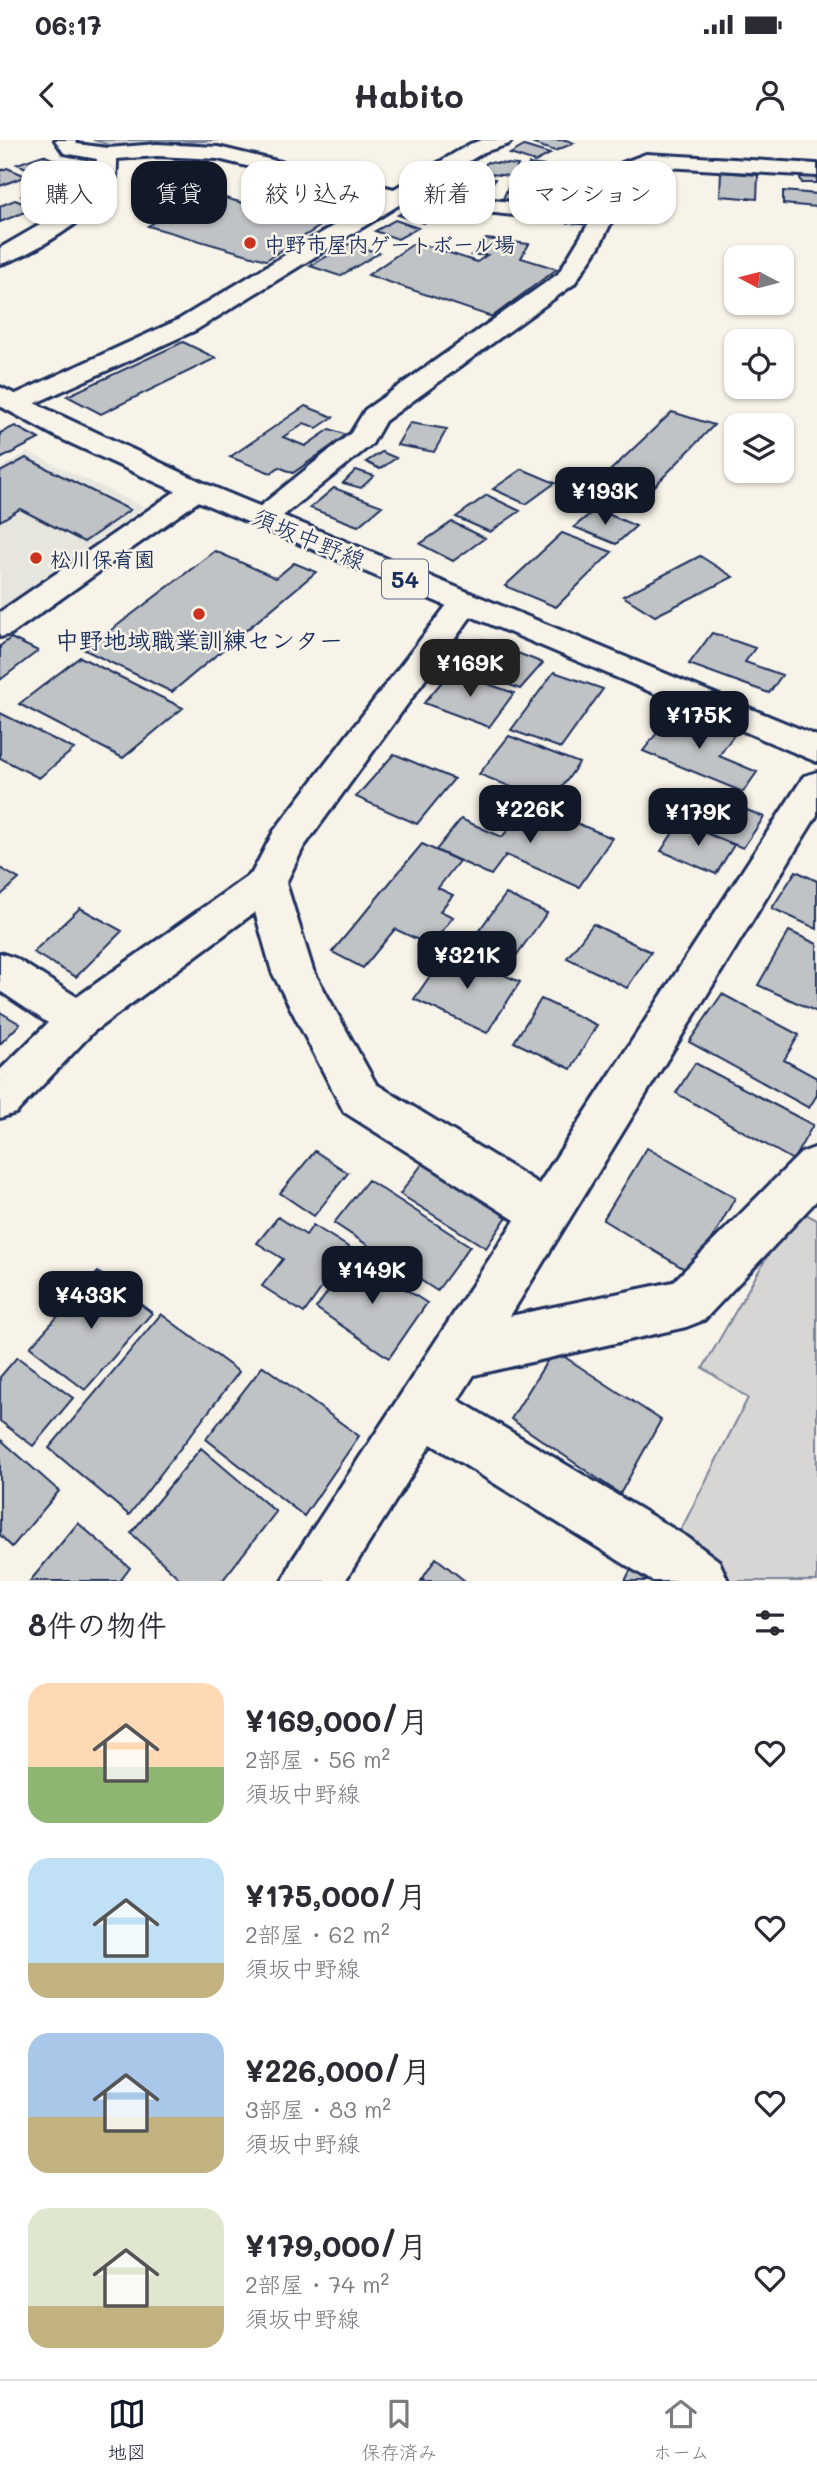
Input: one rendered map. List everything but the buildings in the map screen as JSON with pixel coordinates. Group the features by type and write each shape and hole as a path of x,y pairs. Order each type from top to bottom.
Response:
{"street":[{"path":"65,140 71,149 115,146 218,153 396,197 509,209"},
{"path":"8,399 187,325 477,148 502,140"},
{"path":"0,257 59,225 89,201 103,187 115,146"},
{"path":"644,161 663,161"},
{"path":"676,162 817,170"},
{"path":"263,519 362,438 374,416 566,279 589,246 598,224"},
{"name":"須坂中野線","path":"8,399 65,430 196,490 817,750"},
{"path":"0,627 196,490"},
{"path":"0,1099 78,1020 266,883 287,841 464,604"},
{"path":"312,1581 461,1352 545,1213 817,785"},
{"path":"266,883 293,972 360,1098 545,1213"},
{"path":"0,970 78,1020"},
{"path":"461,1352 687,1303 817,1168"},
{"path":"423,1409 656,1550 699,1581"}],"shaded area":[{"path":"93,140 219,140 117,147"},
{"name":"松川保育園","path":"28,452 144,507 0,608 0,468"},
{"path":"795,1208 817,1220 817,1581 699,1581 667,1557 748,1398 703,1368"}],"place":[{"name":"中野市屋内ゲートボール場","path":"250,243"},
{"name":"松川保育園","path":"36,558"},
{"name":"中野地域職業訓練センター","path":"199,614"}]}
